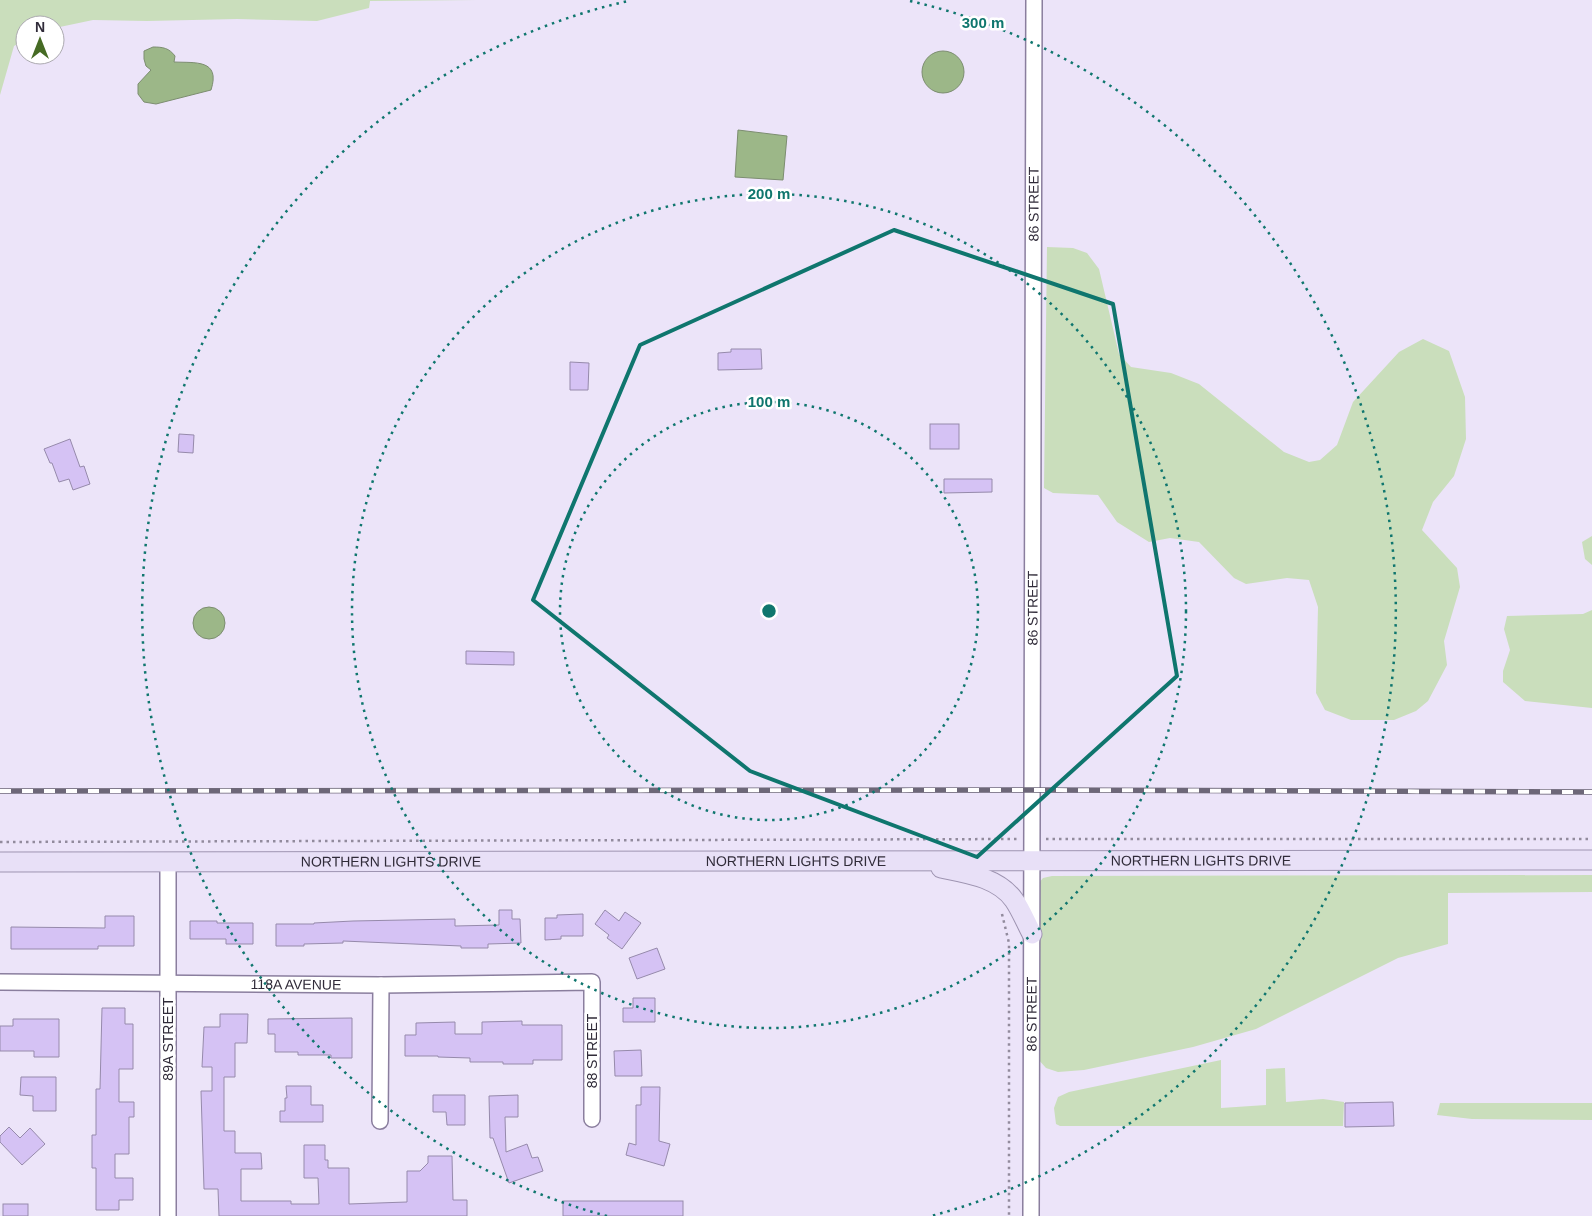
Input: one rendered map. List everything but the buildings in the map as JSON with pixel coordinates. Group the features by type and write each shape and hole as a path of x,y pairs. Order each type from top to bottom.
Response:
{"main road":[{"path":"908,860 984,878 994,883 1013,899 1032,934"},
{"name":"NORTHERN LIGHTS DRIVE","path":"0,862 1592,860"}],"street":[{"name":"86 STREET","path":"1031,1216 1034,0"},
{"name":"89A STREET","path":"168,861 168,1216"},
{"name":"118A AVENUE","path":"0,982 380,985 592,982"},
{"name":"88 STREET","path":"592,982 592,1119"},
{"path":"380,985 380,1121"}],"path":[{"path":"0,842 1592,839"},
{"path":"1001,909 1009,943 1009,1216"}],"highlighted area":[{"path":"894,230 1113,304 1177,676 977,857 750,771 533,600 640,345"}],"shaded area":[{"path":"0,0 477,0 370,1 369,8 317,21 237,19 93,20 65,26 65,15 15,15 15,45 0,95"},
{"path":"153,47 170,51 175,56 174,62 198,63 209,68 213,80 211,90 156,104 144,102 138,94 138,84 151,70 146,66 144,51"},
{"path":"947,51 955,54 961,60 964,72 961,84 955,90 939,93 931,90 925,84 922,68 925,60 931,54"},
{"path":"738,130 787,136 783,180 735,177"},
{"path":"1047,247 1073,248 1087,253 1099,269 1119,354 1131,367 1171,373 1199,384 1284,452 1309,462 1320,460 1337,445 1353,402 1399,352 1423,339 1449,351 1465,397 1466,439 1454,476 1433,502 1422,530 1457,568 1460,587 1444,641 1447,665 1428,701 1416,711 1394,720 1351,720 1325,710 1316,693 1318,607 1309,580 1287,578 1246,584 1234,578 1199,542 1170,538 1149,542 1117,522 1098,495 1053,493 1044,488"},
{"path":"1592,536 1592,565 1585,559 1582,542"},
{"path":"209,607 215,608 220,612 224,617 224,629 220,634 215,638 209,639 203,638 198,634 194,629 193,623 194,617 198,612 203,608"},
{"path":"1592,610 1592,708 1525,701 1503,682 1503,671 1510,650 1504,629 1507,616 1583,614"},
{"path":"1592,875 1592,892 1448,893 1448,944 1398,958 1256,1029 1193,1047 1084,1070 1058,1072 1046,1068 1037,1058 1038,884 1043,878 1052,876"},
{"path":"1221,1060 1221,1108 1266,1105 1266,1069 1285,1068 1286,1102 1323,1099 1344,1102 1343,1126 1060,1126 1056,1124 1054,1108 1058,1097 1069,1092"},
{"path":"1440,1103 1592,1103 1592,1120 1472,1119 1437,1115"}],"railway":[{"path":"0,791 1031,790 1592,792"}]}
